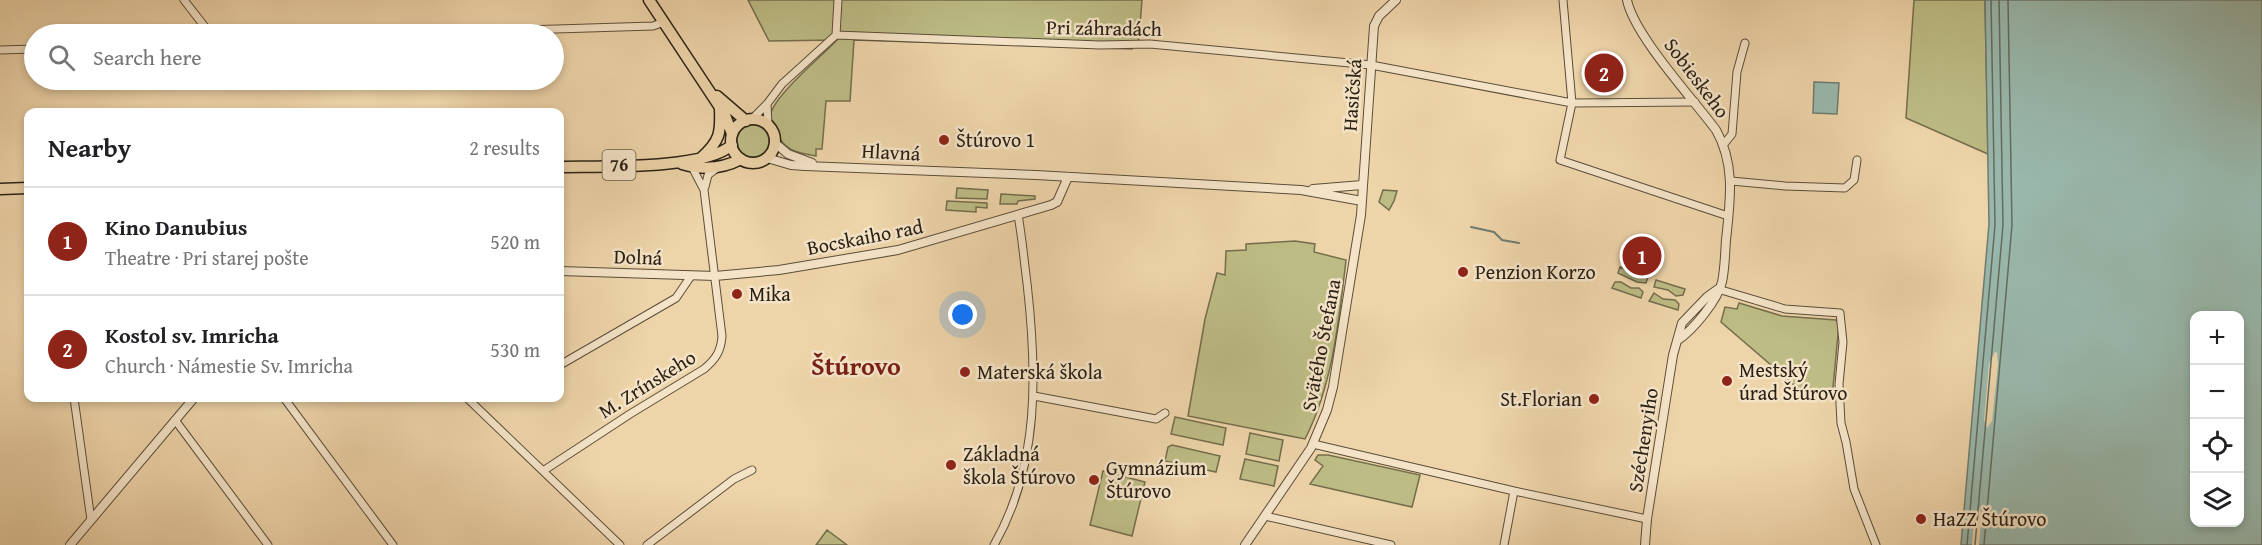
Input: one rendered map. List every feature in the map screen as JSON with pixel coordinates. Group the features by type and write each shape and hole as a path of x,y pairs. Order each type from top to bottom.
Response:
{"main road":[{"path":"649,0 720,108 728,122 734,152 741,159"},
{"path":"705,86 749,120"},
{"path":"696,163 718,138 721,127 720,108"},
{"path":"696,163 722,152 732,139 737,126 749,120 760,121 768,125 773,134 775,143 767,158"},
{"name":"76","path":"564,167 696,163 717,168 741,159 755,163 767,158"},
{"path":"0,189 24,188"}],"street":[{"path":"184,0 204,24"},
{"path":"749,120 767,104 782,84 836,35 838,0"},
{"name":"Hasičská","path":"1362,201 1376,21 1396,0"},
{"path":"1563,0 1572,103 1560,160 1728,216"},
{"name":"Sobieskeho","path":"1627,0 1647,40 1724,144 1731,181 1722,284 1708,308 1677,340"},
{"path":"564,29 653,26 664,22"},
{"name":"Pri záhradách","path":"836,35 1100,45 1150,44 1371,64 1572,103 1695,102"},
{"name":"Sobieskeho","path":"1724,144 1732,134 1737,72 1745,43"},
{"path":"0,50 24,49"},
{"path":"767,104 768,125"},
{"name":"Hlavná","path":"775,143 788,154 821,165"},
{"name":"Hlavná","path":"767,158 791,165 1301,190 1362,201"},
{"path":"1731,181 1845,188 1854,180 1857,160"},
{"path":"696,163 704,190"},
{"path":"704,190 708,175 717,168"},
{"path":"994,545 1003,529 1021,480 1030,435 1034,396 1032,331 1018,215 1057,202 1068,177"},
{"name":"Hlavná","path":"1301,190 1362,185"},
{"name":"M. Zrínskeho","path":"543,471 713,362 719,351 722,336 704,190"},
{"name":"Svätého Štefana","path":"1245,545 1313,444 1327,410 1345,322 1362,201"},
{"name":"Bocskaiho rad","path":"715,276 779,270 866,256 932,241 1018,215"},
{"name":"Dolná","path":"564,271 715,276"},
{"path":"564,363 676,298 691,276"},
{"path":"1718,289 1785,309 1840,312 1843,342 1839,411 1854,489 1876,545"},
{"name":"Széchenyiho","path":"1645,545 1647,519 1677,340"},
{"path":"1034,396 1156,419 1165,414"},
{"path":"75,402 91,520"},
{"path":"75,543 91,520 191,402"},
{"path":"287,402 393,545"},
{"path":"471,402 620,545"},
{"path":"175,420 268,545"},
{"path":"1313,444 1514,491 1647,519"},
{"path":"647,545 734,479 752,470"},
{"path":"1504,545 1514,491"},
{"path":"1265,516 1391,545"}],"shaded area":[{"path":"748,0 1142,0 1139,39 1132,49 854,40 850,101 826,101 822,149 816,149 816,156 797,152 786,146 771,120 771,113 790,86 837,40 769,41"},
{"path":"1914,0 1985,0 1988,154 1906,118"},
{"path":"753,125 764,130 769,141 764,152 753,157 742,152 737,141 742,130"},
{"path":"957,188 988,190 987,199 956,198"},
{"path":"1383,190 1397,191 1389,210 1379,202"},
{"path":"1001,194 1035,196 1035,199 1018,201 1017,204 1000,204"},
{"path":"947,201 987,203 987,208 976,207 976,212 946,210"},
{"path":"1295,241 1315,244 1314,252 1346,260 1337,329 1328,374 1315,418 1305,439 1188,416 1205,319 1217,273 1225,275 1226,251 1246,250 1246,244"},
{"path":"1620,267 1648,277 1646,283 1637,282 1618,273"},
{"path":"1656,280 1685,289 1683,295 1676,296 1668,290 1654,287"},
{"path":"1615,282 1621,282 1631,288 1639,288 1643,292 1641,298 1612,288"},
{"path":"1654,293 1663,299 1675,300 1679,304 1678,310 1649,301"},
{"path":"1739,303 1782,316 1836,320 1839,324 1833,387 1828,393 1819,397 1808,397 1721,322 1725,307 1737,309"},
{"path":"1175,417 1226,428 1223,445 1171,434"},
{"path":"1250,433 1283,440 1279,461 1246,454"},
{"path":"1172,445 1220,456 1216,472 1165,461 1168,447"},
{"path":"1318,455 1328,455 1420,475 1412,507 1310,484 1323,466 1315,460"},
{"path":"1245,459 1278,466 1274,486 1240,479"},
{"path":"1103,471 1145,482 1132,536 1090,525"},
{"path":"827,530 847,545 816,545"}],"water":[{"path":"1985,0 2262,0 2262,545 1961,545 1989,224"},
{"path":"1814,82 1839,83 1837,114 1813,113"}],"pier":[{"path":"1995,352 1998,364 1992,421 1987,428 1984,420 1989,364"},
{"path":"1979,507 1982,513 1979,545 1972,545 1974,517"}],"waterway":[{"path":"1471,227 1494,232 1502,240 1519,243"}],"place":[{"name":"Kostol sv. Imricha","path":"1604,73"},
{"name":"Štúrovo 1","path":"944,140"},
{"name":"Kino Danubius","path":"1642,256"},
{"name":"Penzion Korzo","path":"1463,272"},
{"name":"Mika","path":"737,294"},
{"name":"Materská škola","path":"965,372"},
{"name":"Mestský úrad Štúrovo","path":"1727,381"},
{"name":"St.Florian","path":"1594,399"},
{"name":"Základná škola Štúrovo","path":"951,465"},
{"name":"Gymnázium Štúrovo","path":"1094,480"},
{"name":"HaZZ Štúrovo","path":"1921,519"}],"district":[{"name":"Štúrovo","path":"856,366"}]}
